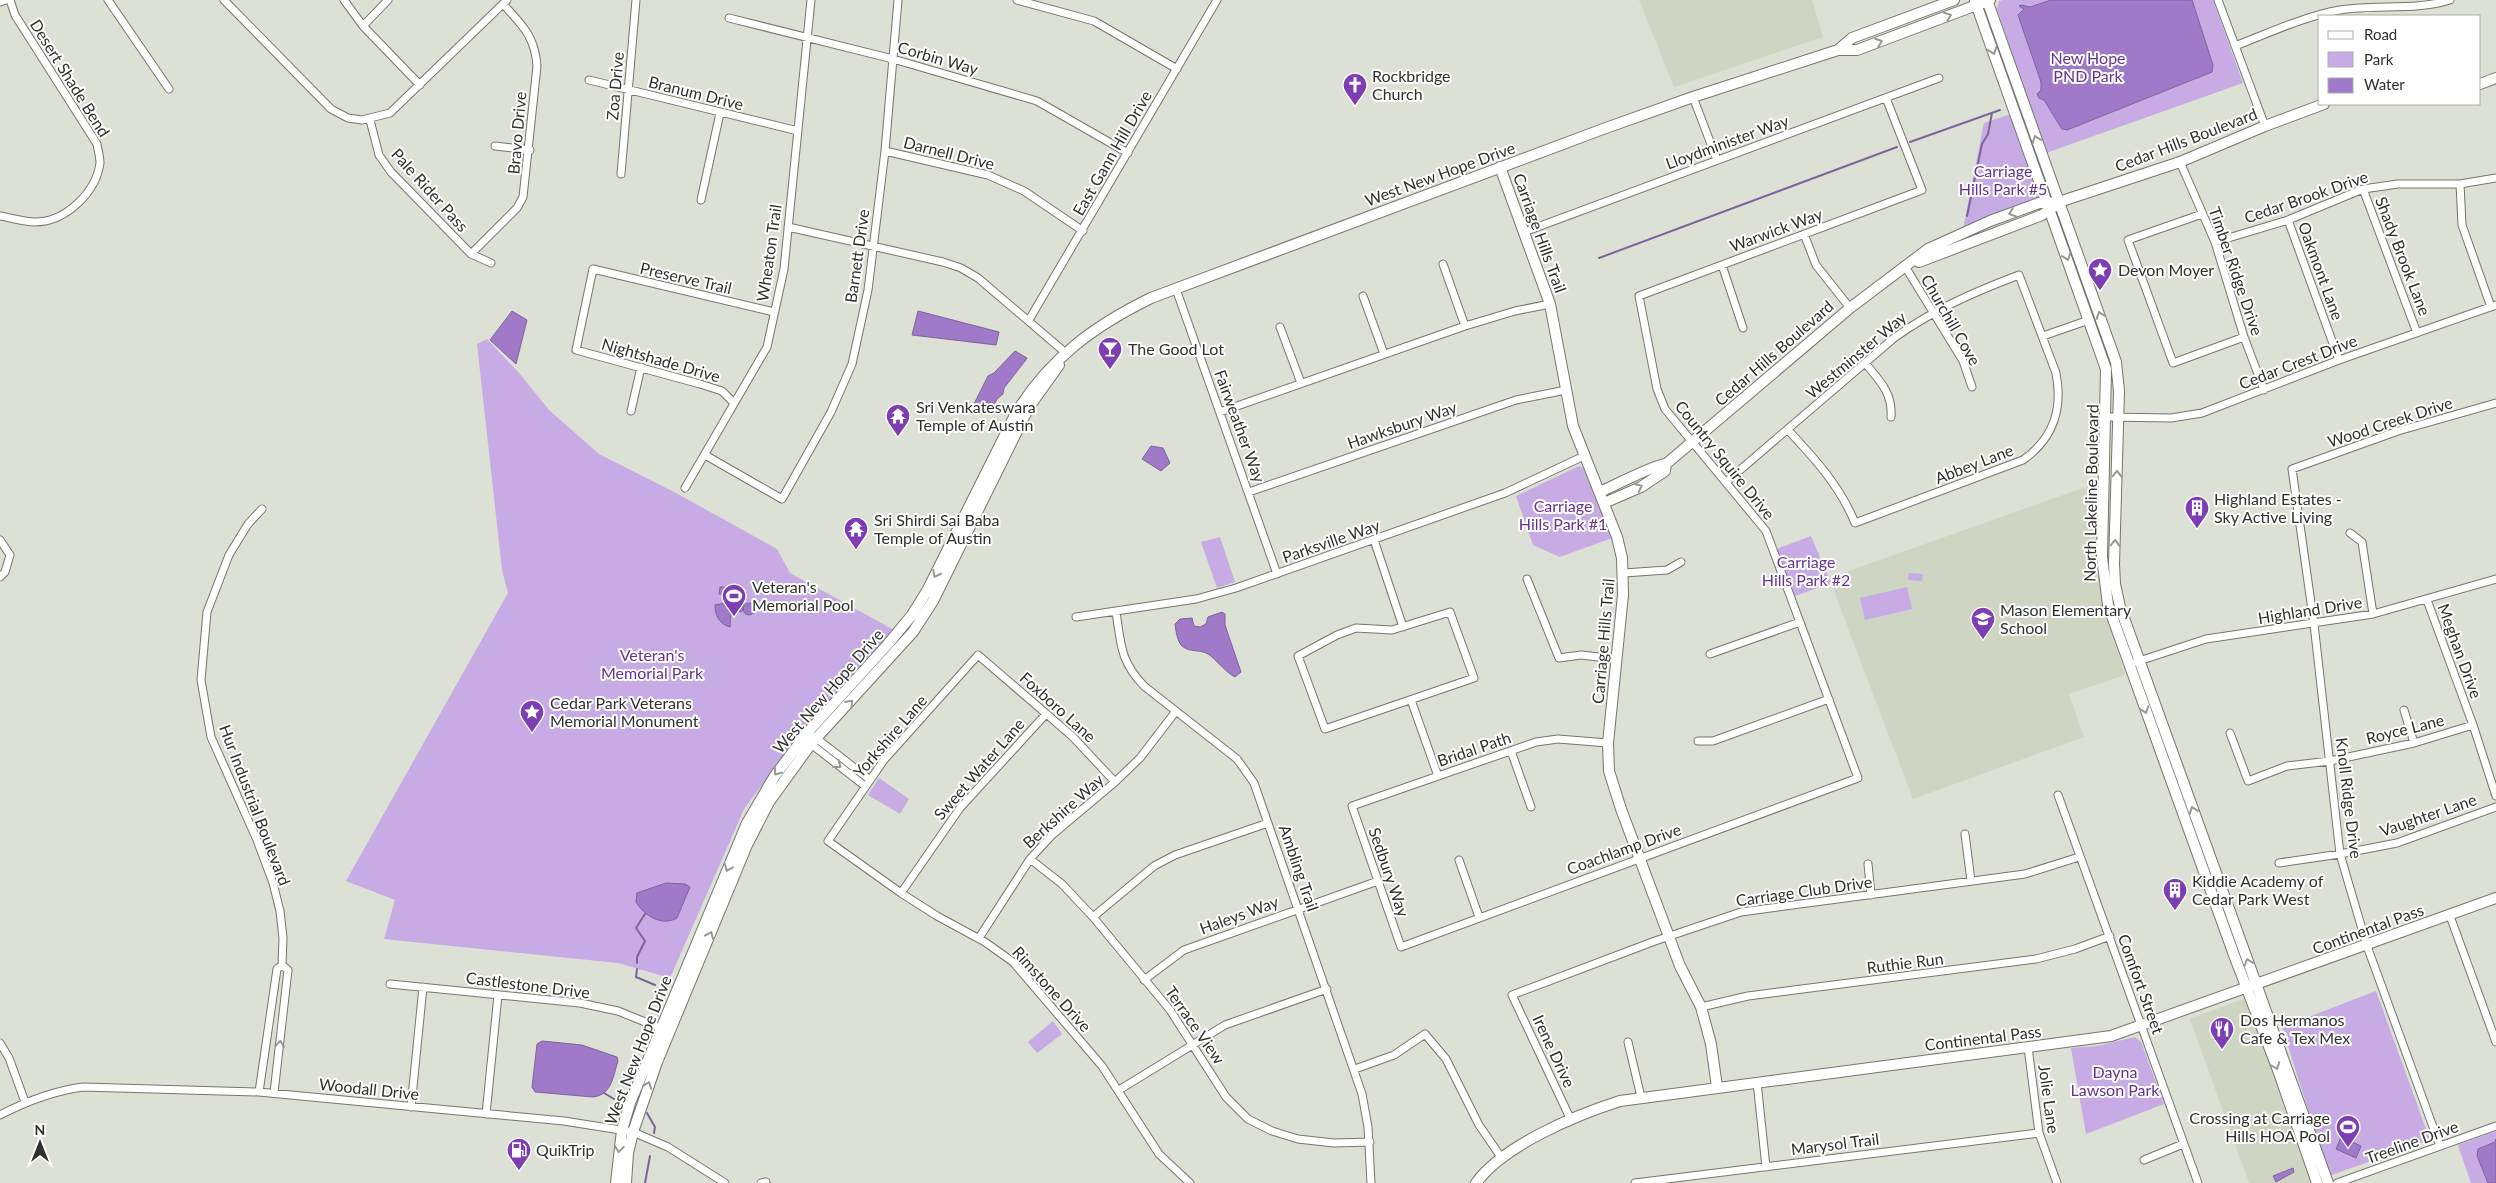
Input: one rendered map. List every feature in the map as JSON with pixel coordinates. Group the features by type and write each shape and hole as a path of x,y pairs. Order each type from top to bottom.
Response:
{"main road":[{"name":"West New Hope Drive","path":"1838,50 1852,38 1954,0"},
{"name":"West New Hope Drive","path":"616,1183 622,1130 660,1028 747,823 774,777 806,733 856,681 912,615 931,584 1016,413 1044,372 1067,354 1084,337 1102,323 1151,298 1500,167 1693,97 1838,50 1857,50 1975,3 1988,0"},
{"name":"North Lakeline Boulevard","path":"1988,0 2116,362 2119,376 2115,584 2120,607 2317,1183"},
{"name":"North Lakeline Boulevard","path":"1975,3 2106,369 2102,557 2104,587 2128,664 2328,1183"},
{"path":"2481,84 2496,78"},
{"name":"Cedar Hills Boulevard","path":"1604,502 1650,482 1664,471 1666,464 1692,444 1850,308 1906,268 2059,202 2180,162 2265,126 2321,105"},
{"name":"Carriage Hills Trail","path":"1500,167 1550,304 1573,426 1618,537 1624,574 1608,744 1609,771 1680,966 1701,1007 1710,1044 1717,1087"},
{"name":"West New Hope Drive","path":"626,1183 628,1153 633,1132 657,1062 754,831 769,802 814,741 913,632 933,601 1029,407 1067,354"},
{"name":"Cedar Hills Boulevard","path":"1600,492 1644,473 1658,464 1666,464"},
{"name":"Continental Pass","path":"1476,1183 1501,1157 1571,1120 1602,1107 1641,1097 2111,1036 2367,946 2496,898"}],"street":[{"path":"0,2 8,0"},
{"name":"Desert Shade Bend","path":"0,216 36,222 62,216 84,197 95,180 100,162 97,144 15,15 8,0"},
{"path":"108,0 169,89"},
{"path":"224,0 332,109 348,118 370,120 390,113 505,2"},
{"path":"344,0 363,26 420,85"},
{"path":"363,26 388,0"},
{"name":"Zoa Drive","path":"621,174 636,0"},
{"name":"Wheaton Trail","path":"685,488 767,347 784,269 811,0"},
{"name":"Barnett Drive","path":"705,455 782,499 831,412 852,364 868,290 874,246 885,151 898,0"},
{"path":"1017,0 1094,21 1177,70"},
{"name":"East Gann Hill Drive","path":"1029,320 1217,0"},
{"path":"2218,0 2265,126"},
{"path":"2322,15 2339,10 2406,7 2439,4 2450,0"},
{"name":"Bravo Drive","path":"471,254 517,208 524,197 537,66 536,53 528,33 505,2"},
{"path":"2235,46 2318,16"},
{"name":"Corbin Way","path":"729,18 893,59 1037,101 1128,153"},
{"name":"Lloydminister Way","path":"1524,232 1939,78"},
{"name":"Branum Drive","path":"589,80 798,131"},
{"path":"1693,97 1717,160"},
{"name":"Warwick Way","path":"1638,296 1922,190 1886,98"},
{"path":"701,200 720,113"},
{"name":"Pale Rider Pass","path":"370,120 374,141 383,162 471,254 491,263"},
{"path":"495,146 530,150"},
{"name":"Darnell Drive","path":"885,151 988,175 1024,191 1083,231"},
{"name":"Timber Ridge Drive","path":"2180,162 2215,242 2244,337 2264,390"},
{"name":"Cedar Brook Drive","path":"2215,242 2288,220 2363,189 2398,184 2460,184 2496,178"},
{"path":"2460,184 2462,224 2493,306"},
{"name":"Shady Brook Lane","path":"2363,189 2417,333"},
{"path":"2202,214 2128,240 2173,363 2244,337"},
{"name":"Oakmont Lane","path":"2288,220 2339,360"},
{"path":"788,227 961,268 978,278 1067,354"},
{"path":"1804,234 1816,265 1850,308"},
{"path":"1443,264 1465,326"},
{"path":"1722,265 1743,328"},
{"name":"Churchill Cove","path":"1906,268 1963,361 1972,387"},
{"name":"Preserve Trail","path":"576,350 593,269 774,312"},
{"name":"Westminster Way","path":"1726,482 1894,338 1932,312 1978,290 2019,275"},
{"name":"Abbey Lane","path":"1788,430 1832,479 1846,501 1855,523 2023,460 2042,445 2054,424 2059,400 2056,373 2019,275"},
{"name":"Fairweather Way","path":"1176,289 1277,574"},
{"path":"1363,296 1379,356"},
{"name":"Country Squire Drive","path":"1638,296 1657,389 1665,409 1766,532 1858,778"},
{"path":"1220,412 1457,328 1515,311 1550,304"},
{"name":"Cedar Crest Drive","path":"2106,417 2186,417 2202,413 2339,360 2493,306"},
{"path":"2043,336 2089,320"},
{"path":"1280,327 1296,385"},
{"name":"Nightshade Drive","path":"576,350 722,391 734,403"},
{"path":"1865,363 1889,395 1892,405 1891,417"},
{"path":"631,411 641,367"},
{"name":"Hawksbury Way","path":"1249,492 1516,400 1566,390"},
{"name":"Wood Creek Drive","path":"2292,469 2398,431 2496,403"},
{"name":"Parksville Way","path":"1076,617 1196,599 1277,574 1505,493 1584,456"},
{"name":"Knoll Ridge Drive","path":"2292,469 2314,624 2340,854 2367,946 2440,1146"},
{"name":"Hur Industrial Boulevard","path":"259,1092 277,969 282,965 283,938 280,910 273,883 257,840 211,737 201,680 207,612 229,555 248,524 262,509"},
{"path":"2350,533 2362,542 2373,614"},
{"path":"0,540 10,555 5,572 0,577"},
{"path":"1374,540 1403,627"},
{"path":"1624,574 1667,570 1681,562"},
{"path":"1527,579 1559,658 1581,655 1617,659"},
{"name":"Highland Drive","path":"2128,664 2206,639 2373,614 2496,579"},
{"name":"Meghan Drive","path":"2427,600 2473,725 2496,796"},
{"name":"Ambling Trail","path":"1116,612 1124,660 1144,686 1237,759 1249,773 1355,1069 1362,1094 1370,1142 1371,1183"},
{"path":"1450,612 1474,678 1411,700 1325,729 1298,656 1336,635 1356,628 1392,630 1450,612"},
{"path":"1710,654 1800,622"},
{"name":"Foxboro Lane","path":"978,655 1095,759 1115,782"},
{"name":"Yorkshire Lane","path":"828,841 867,782 894,748 978,655"},
{"path":"1698,741 1713,741 1828,699"},
{"path":"1411,700 1438,776"},
{"path":"2404,710 2414,743"},
{"name":"Berkshire Way","path":"979,938 1030,859 1052,835 1115,782 1140,758 1176,711"},
{"name":"Sweet Water Lane","path":"901,893 960,808 1046,714"},
{"name":"Royce Lane","path":"2230,733 2248,781 2287,766 2330,761 2414,743 2473,725"},
{"path":"806,733 867,782"},
{"name":"Bridal Path","path":"1352,806 1547,740 1608,744"},
{"path":"1511,751 1531,807"},
{"name":"Coachlamp Drive","path":"1401,947 1858,778"},
{"name":"Comfort Street","path":"2058,795 2198,1183"},
{"name":"Sedbury Way","path":"1352,806 1401,947"},
{"name":"Vaughter Lane","path":"2280,863 2397,843 2496,806"},
{"path":"1093,917 1161,862 1183,852 1268,823"},
{"path":"1964,834 1971,881"},
{"name":"Rimstone Drive","path":"828,841 901,893 937,916 979,938 1013,962 1096,1059 1119,1090 1160,1154 1190,1183"},
{"name":"Carriage Club Drive","path":"1512,995 1669,936 1741,912 2025,874 2079,856"},
{"name":"Terrace View","path":"1030,859 1062,884 1093,917 1170,1010 1226,1097 1236,1108 1259,1125 1284,1136 1317,1142 1370,1142"},
{"path":"1459,860 1479,917"},
{"path":"1868,864 1871,894"},
{"name":"Haleys Way","path":"1144,980 1184,950 1378,881"},
{"path":"2450,916 2496,1042"},
{"name":"Ruthie Run","path":"1701,1007 1748,996 2036,959 2076,949 2110,936"},
{"path":"274,1093 288,970 282,965"},
{"name":"Castlestone Drive","path":"390,984 580,1004 618,1010 660,1028"},
{"path":"411,1107 423,987"},
{"path":"1119,1090 1225,1025 1326,989"},
{"path":"486,1114 498,995"},
{"name":"Irene Drive","path":"1512,995 1571,1120"},
{"path":"1355,1069 1394,1055 1425,1034 1446,1059 1480,1125 1501,1157"},
{"path":"1628,1042 1641,1097"},
{"path":"0,1044 9,1058 25,1102"},
{"name":"Jolie Lane","path":"2028,1047 2038,1133 2056,1183"},
{"path":"1757,1082 1766,1167"},
{"name":"Woodall Drive","path":"0,1115 25,1102 62,1090 83,1087 274,1093 564,1121 633,1132 668,1147 725,1183"},
{"name":"Treeline Drive","path":"2337,1183 2496,1126"},
{"name":"Marysol Trail","path":"1635,1183 2038,1133"},
{"path":"2144,1160 2183,1144"},
{"path":"761,1183 766,1182"}],"shaded area":[{"path":"1639,0 1812,0 1823,37 1674,87"},
{"name":"Mason Elementary School","path":"2100,482 2103,605 2125,675 2069,694 2084,737 1913,799 1829,578"},
{"path":"2246,998 2314,1182 2249,1183 2190,1019"}],"green space":[{"name":"New Hope PND Park","path":"2213,0 2243,83 2046,153 1997,9 1999,1"},
{"name":"Carriage Hills Park #5","path":"2011,114 2040,193 2039,198 1963,229 1984,123"},
{"name":"Veteran's Memorial Park","path":"487,339 520,374 549,410 599,454 676,493 777,549 790,573 894,630 815,715 744,809 670,978 618,963 384,939 395,900 346,881 508,593 502,570 477,344"},
{"name":"Carriage Hills Park #1","path":"1579,466 1583,468 1612,538 1560,557 1533,545 1516,496"},
{"name":"Carriage Hills Park #2","path":"1811,536 1831,583 1795,596 1777,549"},
{"path":"1220,537 1235,582 1217,588 1201,542"},
{"path":"1909,573 1923,574 1922,581 1908,580"},
{"path":"1907,587 1912,609 1865,620 1860,598"},
{"path":"879,778 909,799 900,814 868,795"},
{"path":"2376,991 2430,1140 2329,1176 2282,1027"},
{"path":"1053,1021 1062,1034 1037,1053 1028,1042"},
{"name":"Dayna Lawson Park","path":"2135,1037 2141,1042 2164,1104 2086,1134 2071,1048 2097,1046"},
{"path":"2496,1131 2496,1183 2471,1183 2458,1145"}],"water":[{"name":"New Hope PND Park","path":"2051,0 2192,0 2213,65 2212,72 2067,130 2062,129 2044,100 2039,98 2037,94 2041,90 2041,82 2018,15 2024,9 2019,6 2021,5 2030,7"},
{"path":"512,311 527,320 516,364 490,340"},
{"path":"918,311 999,332 996,345 912,335"},
{"path":"1015,351 1027,358 1004,388 1003,394 997,399 990,412 987,410 989,404 987,402 983,409 975,411 973,406 988,376 994,373"},
{"path":"1151,446 1163,448 1170,463 1161,471 1142,459"},
{"path":"720,587 741,588 739,589 738,603 744,603 743,610 741,612 734,610 735,595 732,595 730,627 718,619 716,612 715,605 725,603 726,595 719,594"},
{"path":"749,603 755,609 749,615 743,609"},
{"path":"1222,612 1225,614 1225,625 1241,672 1235,677 1208,654 1182,646 1176,633 1175,624 1180,619 1192,618 1194,626 1200,627 1206,624 1208,617"},
{"path":"666,883 685,884 690,887 677,918 665,921 648,915 636,902 637,893"},
{"path":"542,1041 582,1045 617,1057 618,1061 608,1089 604,1093 593,1097 535,1092 532,1087 537,1044"},
{"name":"Crossing at Carriage Hills HOA Pool","path":"2341,1137 2361,1146 2356,1158 2336,1149"},
{"path":"2496,1139 2496,1183 2488,1183 2477,1156 2478,1149 2495,1142"},
{"path":"2293,1168 2294,1172 2276,1182 2273,1176"}],"waterway":[{"path":"1910,142 2000,110"},
{"path":"1967,216 1982,144 1988,134 1992,113"},
{"path":"1599,258 1897,147"},
{"path":"637,963 637,957 645,941 636,928 645,914"},
{"path":"637,969 636,977 655,985"},
{"path":"604,1093 614,1099"},
{"path":"647,1113 655,1127 654,1133"},
{"path":"645,1183 650,1156"}],"place":[{"name":"Rockbridge Church","path":"1355,106"},
{"name":"Devon Moyer","path":"2100,291"},
{"name":"The Good Lot","path":"1110,370"},
{"name":"Sri Venkateswara Temple of Austin","path":"898,437"},
{"name":"Highland Estates - Sky Active Living","path":"2197,529"},
{"name":"Sri Shirdi Sai Baba Temple of Austin","path":"856,550"},
{"name":"Veteran's Memorial Pool","path":"734,617"},
{"name":"Mason Elementary School","path":"1983,640"},
{"name":"Cedar Park Veterans Memorial Monument","path":"532,733"},
{"name":"Kiddie Academy of Cedar Park West","path":"2175,911"},
{"name":"Dos Hermanos Cafe & Tex Mex","path":"2222,1050"},
{"name":"Crossing at Carriage Hills HOA Pool","path":"2348,1148"},
{"name":"QuikTrip","path":"519,1171"}]}
